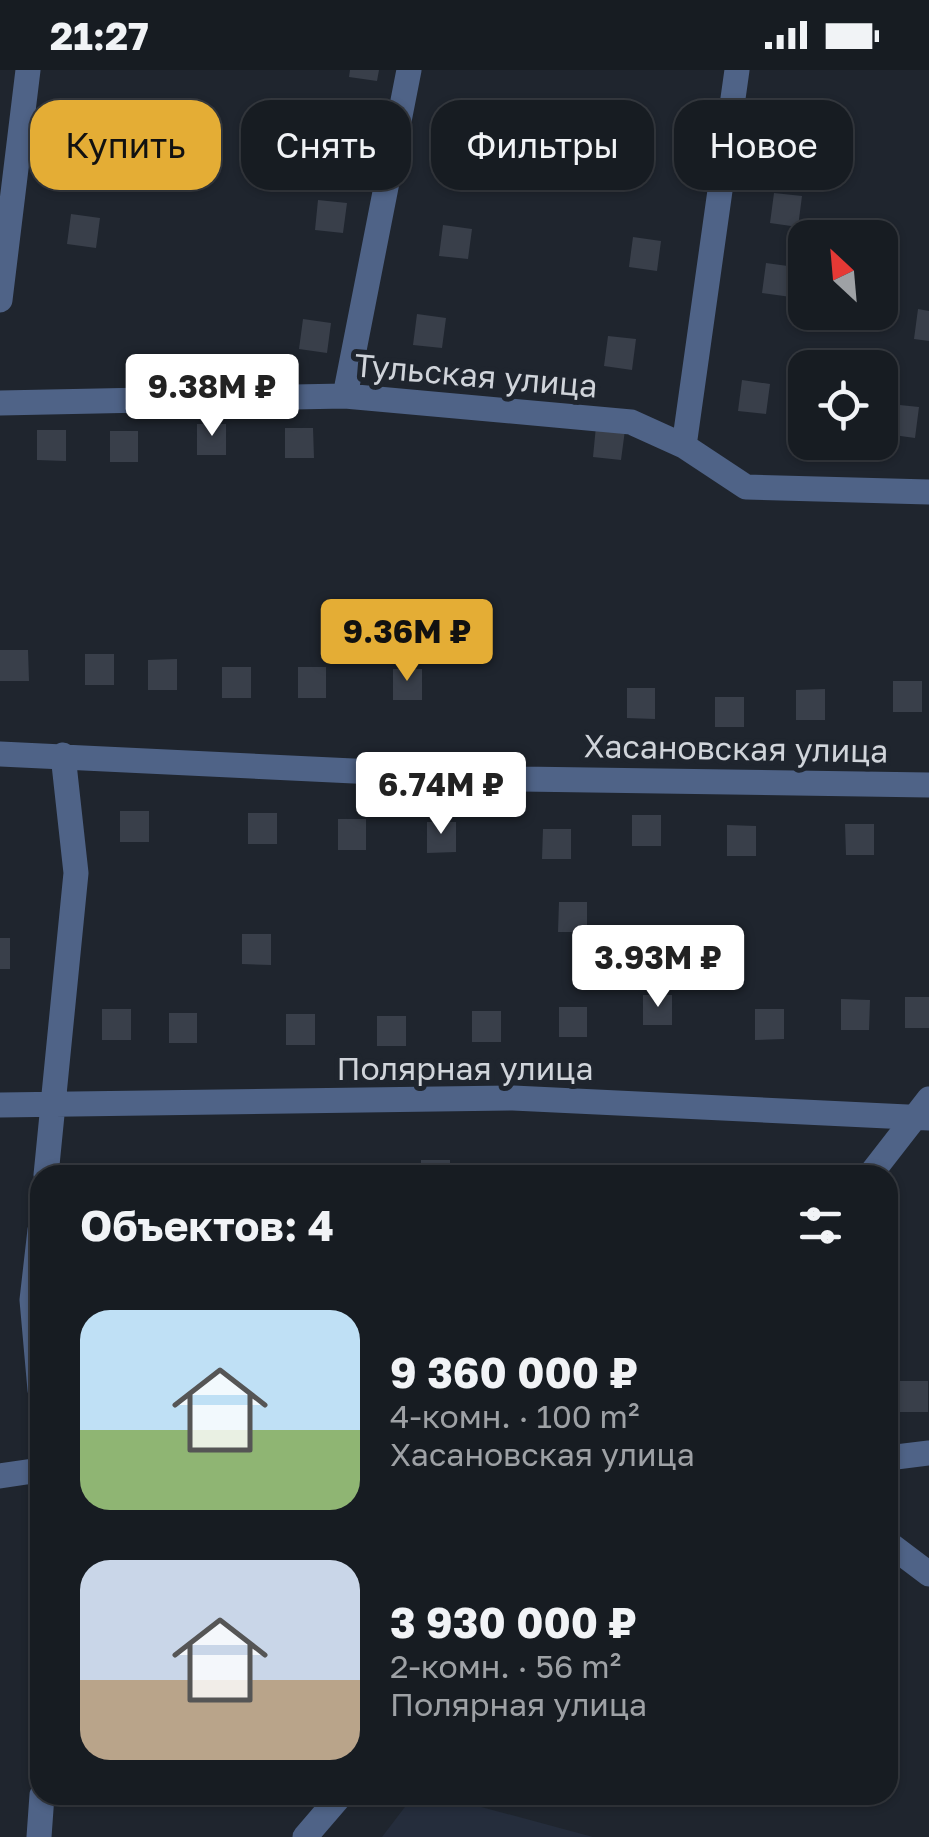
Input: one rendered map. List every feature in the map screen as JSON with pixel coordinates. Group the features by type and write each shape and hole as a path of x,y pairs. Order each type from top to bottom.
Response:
{"street":[{"path":"0,300 28,70"},
{"path":"345,396 409,70"},
{"path":"684,446 737,70"},
{"name":"Тульская улица","path":"0,403 345,396 631,422 684,446 746,487 929,492"},
{"name":"Хасановская улица","path":"0,754 520,779 929,784"},
{"path":"47,1165 76,874 63,755"},
{"name":"Полярная улица","path":"0,1105 513,1098 924,1112"},
{"path":"879,1165 924,1112"},
{"path":"898,1457 929,1453"},
{"path":"0,1476 30,1472"},
{"path":"898,1551 929,1574"},
{"path":"39,1837 41,1805"},
{"path":"304,1837 332,1805"}],"shaded area":[{"path":"406,1805 474,1805 593,1837 382,1837"}],"building":[{"path":"350,70 379,70 377,81 349,77"},
{"path":"774,193 802,196 799,220 788,220 788,226 770,223"},
{"path":"318,200 347,203 343,233 315,230"},
{"path":"71,214 100,218 96,248 67,244"},
{"path":"443,225 472,229 468,259 439,256"},
{"path":"633,237 661,241 657,271 629,267"},
{"path":"766,263 788,266 788,297 762,293"},
{"path":"918,309 929,311 929,341 914,339"},
{"path":"417,314 446,318 442,348 413,345"},
{"path":"303,319 331,323 327,353 299,349"},
{"path":"608,336 636,339 632,370 604,366"},
{"path":"742,380 770,384 766,414 738,411"},
{"path":"898,405 919,407 915,438 898,436"},
{"path":"197,424 226,424 226,455 197,455"},
{"path":"596,426 625,430 621,460 593,457"},
{"path":"285,428 313,428 314,458 285,458"},
{"path":"37,430 66,430 66,461 37,460"},
{"path":"110,431 138,431 138,462 110,462"},
{"path":"337,617 365,617 365,648 337,648"},
{"path":"0,650 28,650 29,681 0,681"},
{"path":"85,654 114,654 114,685 85,685"},
{"path":"177,659 177,690 148,690 148,660"},
{"path":"222,667 251,667 251,698 222,698"},
{"path":"298,667 326,667 326,698 298,698"},
{"path":"393,669 422,669 422,700 393,700"},
{"path":"893,681 922,681 922,712 893,712"},
{"path":"627,688 655,688 655,719 627,718"},
{"path":"825,689 825,720 796,720 796,690"},
{"path":"715,697 744,697 744,727 715,727"},
{"path":"120,811 149,811 149,842 120,842"},
{"path":"248,813 277,813 277,844 248,844"},
{"path":"632,815 661,815 661,846 632,846"},
{"path":"338,819 366,819 366,850 338,850"},
{"path":"427,822 456,822 456,852 427,853"},
{"path":"845,824 874,824 874,855 846,855"},
{"path":"727,825 756,826 756,856 727,856"},
{"path":"543,829 571,829 571,859 542,859"},
{"path":"559,902 587,902 587,932 558,932"},
{"path":"242,934 271,934 271,965 242,964"},
{"path":"0,938 10,938 10,969 0,969"},
{"path":"643,995 672,995 672,1025 643,1025"},
{"path":"905,997 929,997 929,1028 905,1028"},
{"path":"841,999 870,1000 869,1030 841,1030"},
{"path":"559,1007 587,1007 587,1037 559,1037"},
{"path":"102,1009 131,1009 131,1040 102,1040"},
{"path":"755,1009 784,1009 784,1039 755,1040"},
{"path":"472,1011 501,1011 501,1042 472,1042"},
{"path":"169,1013 197,1013 197,1043 169,1043"},
{"path":"286,1014 315,1014 315,1045 286,1045"},
{"path":"377,1016 406,1016 406,1046 377,1046"},
{"path":"421,1160 450,1160 450,1165 421,1165"},
{"path":"899,1381 928,1381 928,1412 899,1412"}]}
